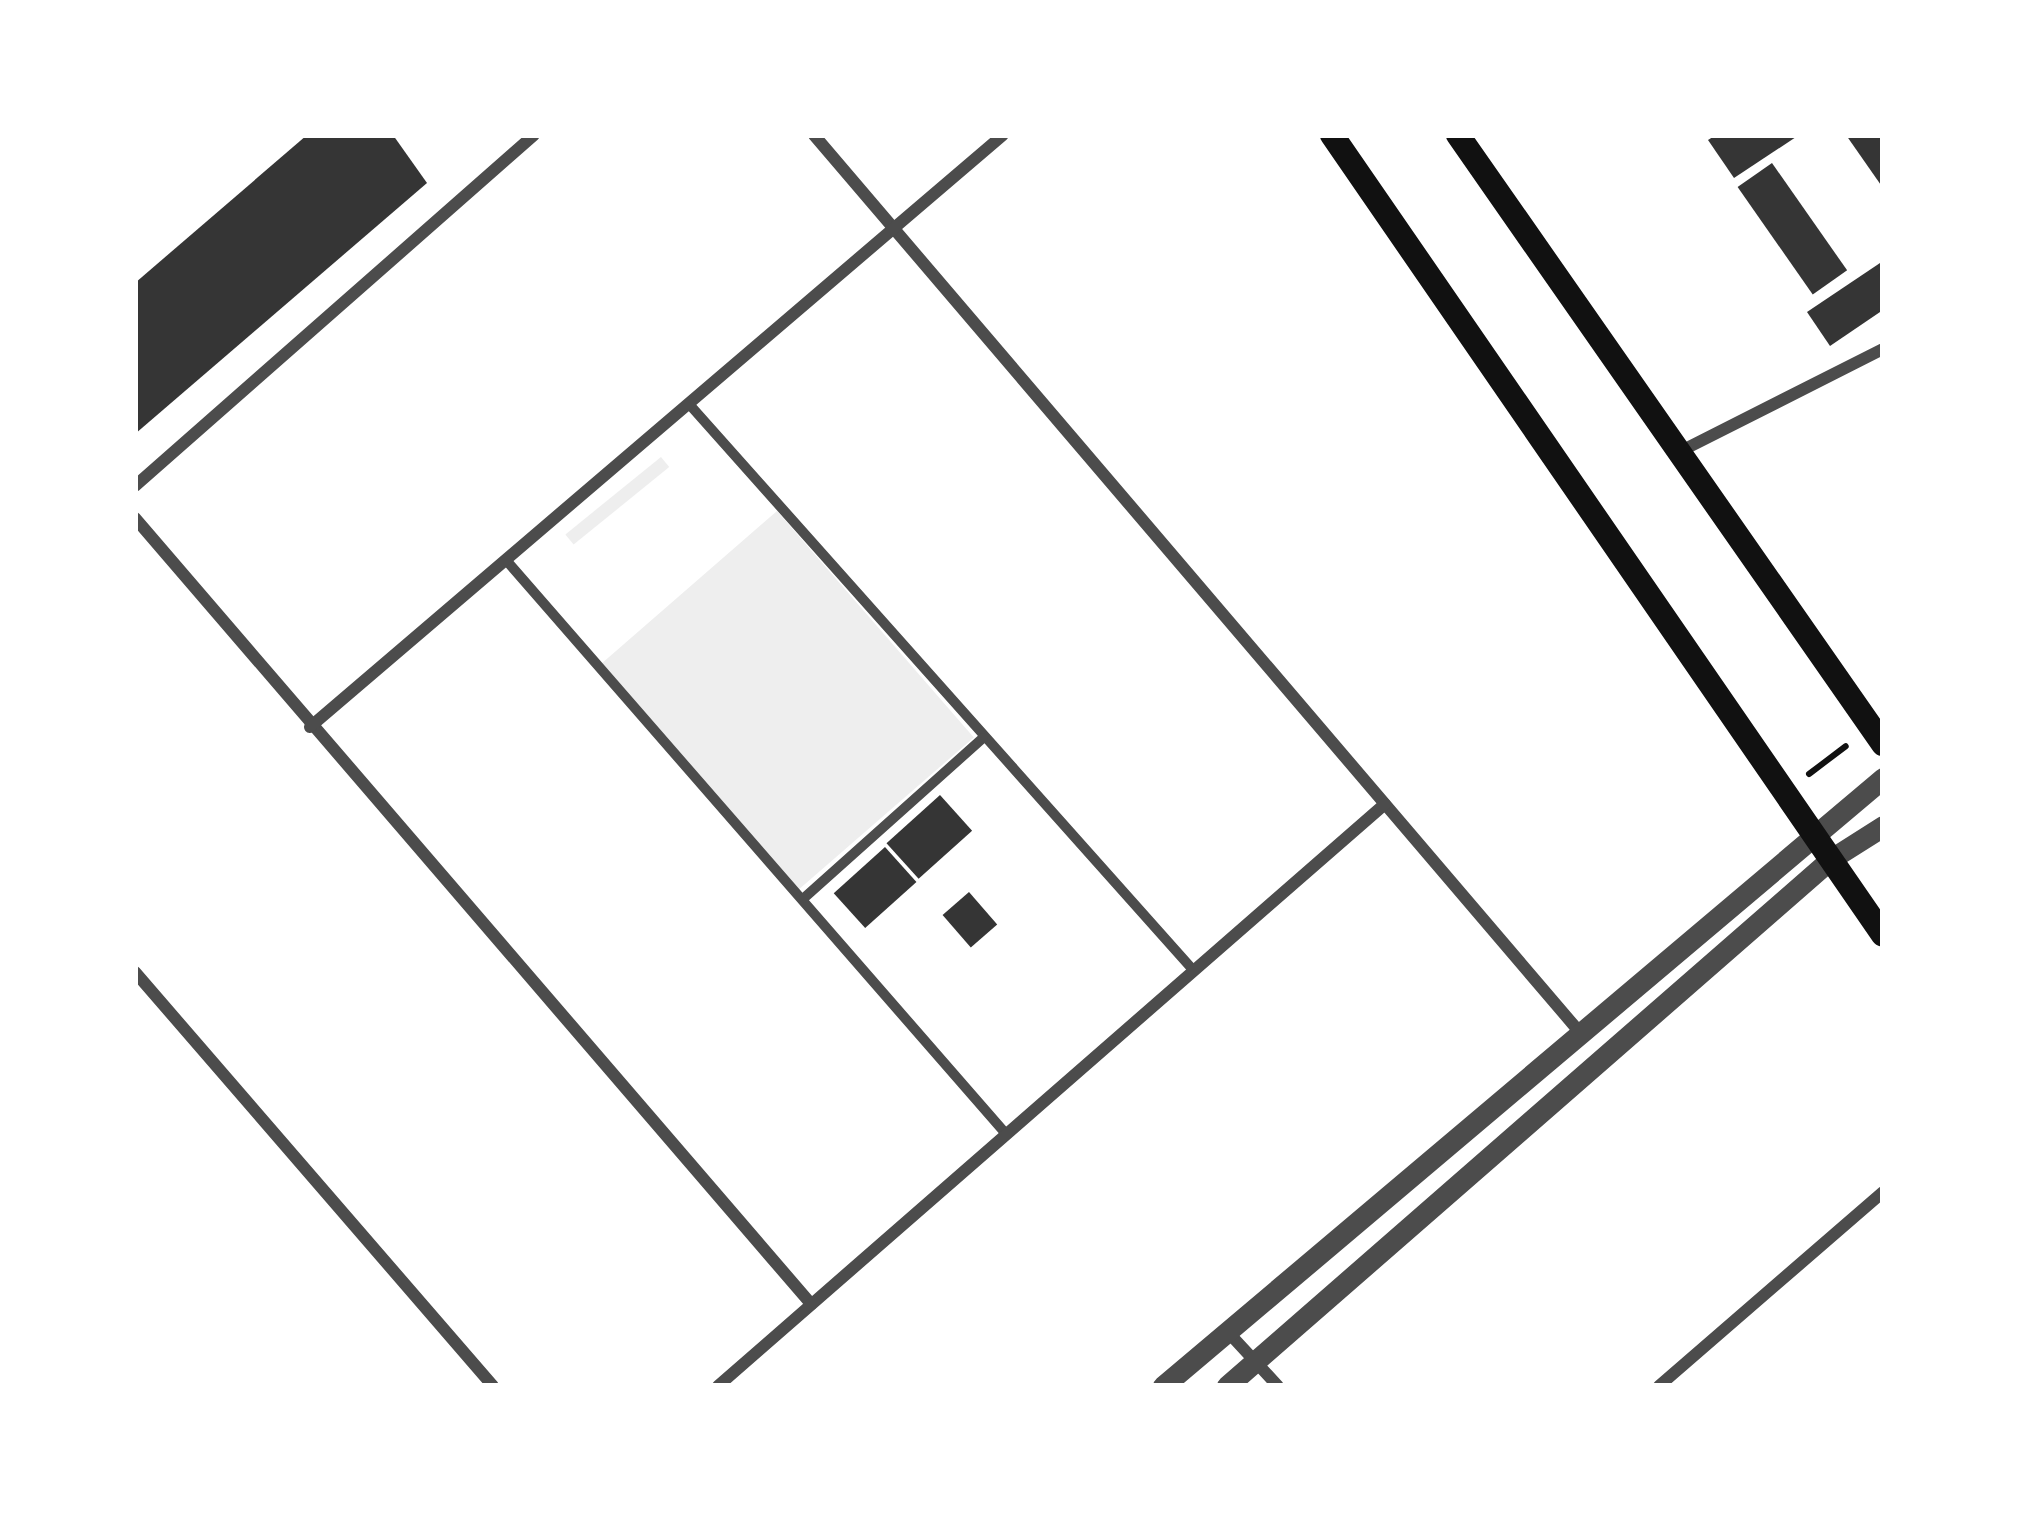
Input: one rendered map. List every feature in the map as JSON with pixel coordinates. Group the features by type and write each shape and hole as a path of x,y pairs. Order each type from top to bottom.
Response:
{"main road":[{"path":"1332,135 1883,935"},
{"path":"1457,135 1883,744"}],"street":[{"path":"135,487 534,135"},
{"path":"814,135 1577,1029"},
{"path":"310,727 1004,135"},
{"path":"1679,452 1883,349"},
{"path":"689,404 1194,971"},
{"path":"135,518 310,727 811,1304"},
{"path":"506,560 1006,1134"},
{"path":"804,898 982,738"},
{"path":"1163,1386 1577,1029 1811,832 1883,778"},
{"path":"718,1386 1385,804"},
{"path":"1227,1386 1831,860 1883,826"},
{"path":"135,972 493,1386"},
{"path":"1660,1386 1883,1192"},
{"path":"1227,1331 1278,1386"}],"path":[{"path":"1801,780 1846,746"}],"shaded area":[{"path":"661,457 669,467 574,545 565,534"},
{"path":"777,511 974,737 799,890 602,663"}],"building":[{"path":"307,135 393,135 427,183 135,434 135,283"},
{"path":"1716,135 1799,135 1734,178 1708,140"},
{"path":"1846,135 1883,135 1883,188"},
{"path":"1772,163 1847,270 1813,294 1738,187"},
{"path":"1883,261 1883,310 1830,346 1807,312"},
{"path":"940,795 972,831 919,879 886,843"},
{"path":"885,847 916,882 865,928 834,893"},
{"path":"969,892 997,924 971,947 943,915"}]}
